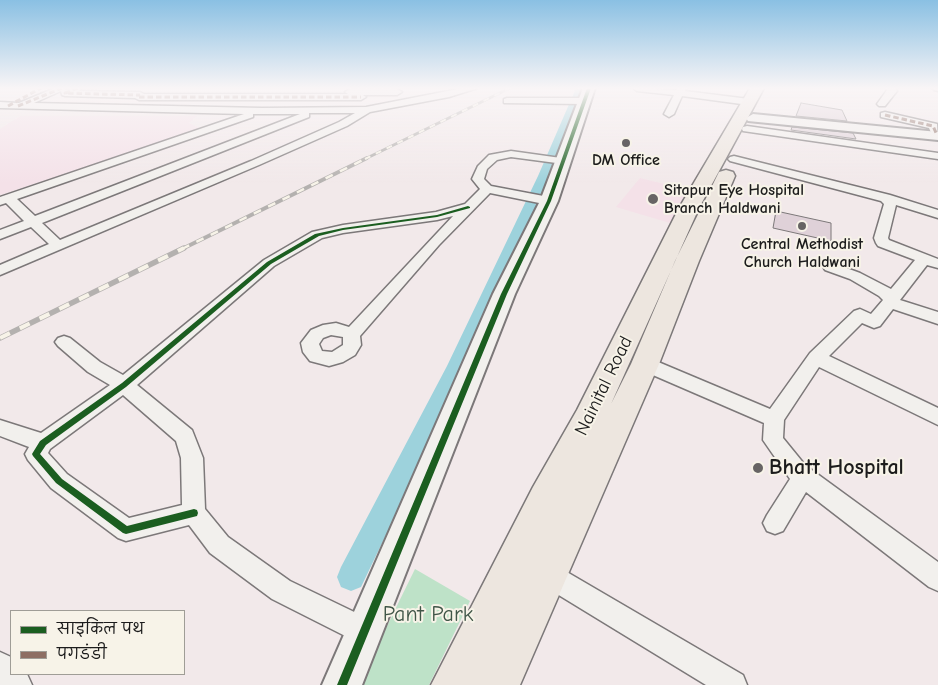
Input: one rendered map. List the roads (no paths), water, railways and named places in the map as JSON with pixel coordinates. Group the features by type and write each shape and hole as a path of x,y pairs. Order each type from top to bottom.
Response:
{"highway":[{"name":"Nainital Road","path":"497,685 548,574 644,344 689,208 745,120"},
{"name":"Nainital Road","path":"454,685 644,344 687,261 734,159 749,120"}],"street":[{"path":"4,200 236,120"},
{"path":"0,235 292,120"},
{"path":"0,270 254,163 350,120"},
{"path":"342,685 504,294 555,159 575,120"},
{"path":"795,120 855,142 938,156"},
{"path":"843,120 937,136"},
{"path":"907,120 933,126 937,136"},
{"path":"539,199 487,189 478,179 482,168 493,157 511,154 555,159"},
{"path":"734,159 874,194 938,214"},
{"path":"351,335 400,278 487,189"},
{"path":"886,198 890,204 881,238 883,243 931,262 891,301 874,322 860,315 816,358 774,419 773,440 797,472 938,578"},
{"path":"4,200 34,222 58,245"},
{"path":"194,513 126,530 59,481 36,454 43,443 124,385 269,263 317,235 343,229 437,216 468,207"},
{"path":"830,267 855,276 885,292 891,301 938,318"},
{"path":"64,342 94,367 124,385 185,436 192,458 194,513 219,545 281,590 365,632"},
{"path":"644,344 774,419"},
{"path":"816,358 938,417"},
{"path":"0,428 43,443"},
{"path":"775,523 803,477"},
{"path":"548,574 733,685"},
{"path":"0,666 18,685"}],"waterway":[{"path":"351,577 457,366 568,120"}],"railway":[{"path":"365,159 445,120"},
{"path":"182,249 367,158"},
{"path":"0,338 184,248"}],"place":[{"name":"DM Office","path":"626,143"},
{"name":"Sitapur Eye Hospital Branch Haldwani","path":"653,199"},
{"name":"Central Methodist Church Haldwani","path":"802,226"},
{"name":"Bhatt Hospital","path":"758,468"}],"park label":[{"name":"Pant Park","path":"428,615"}]}
